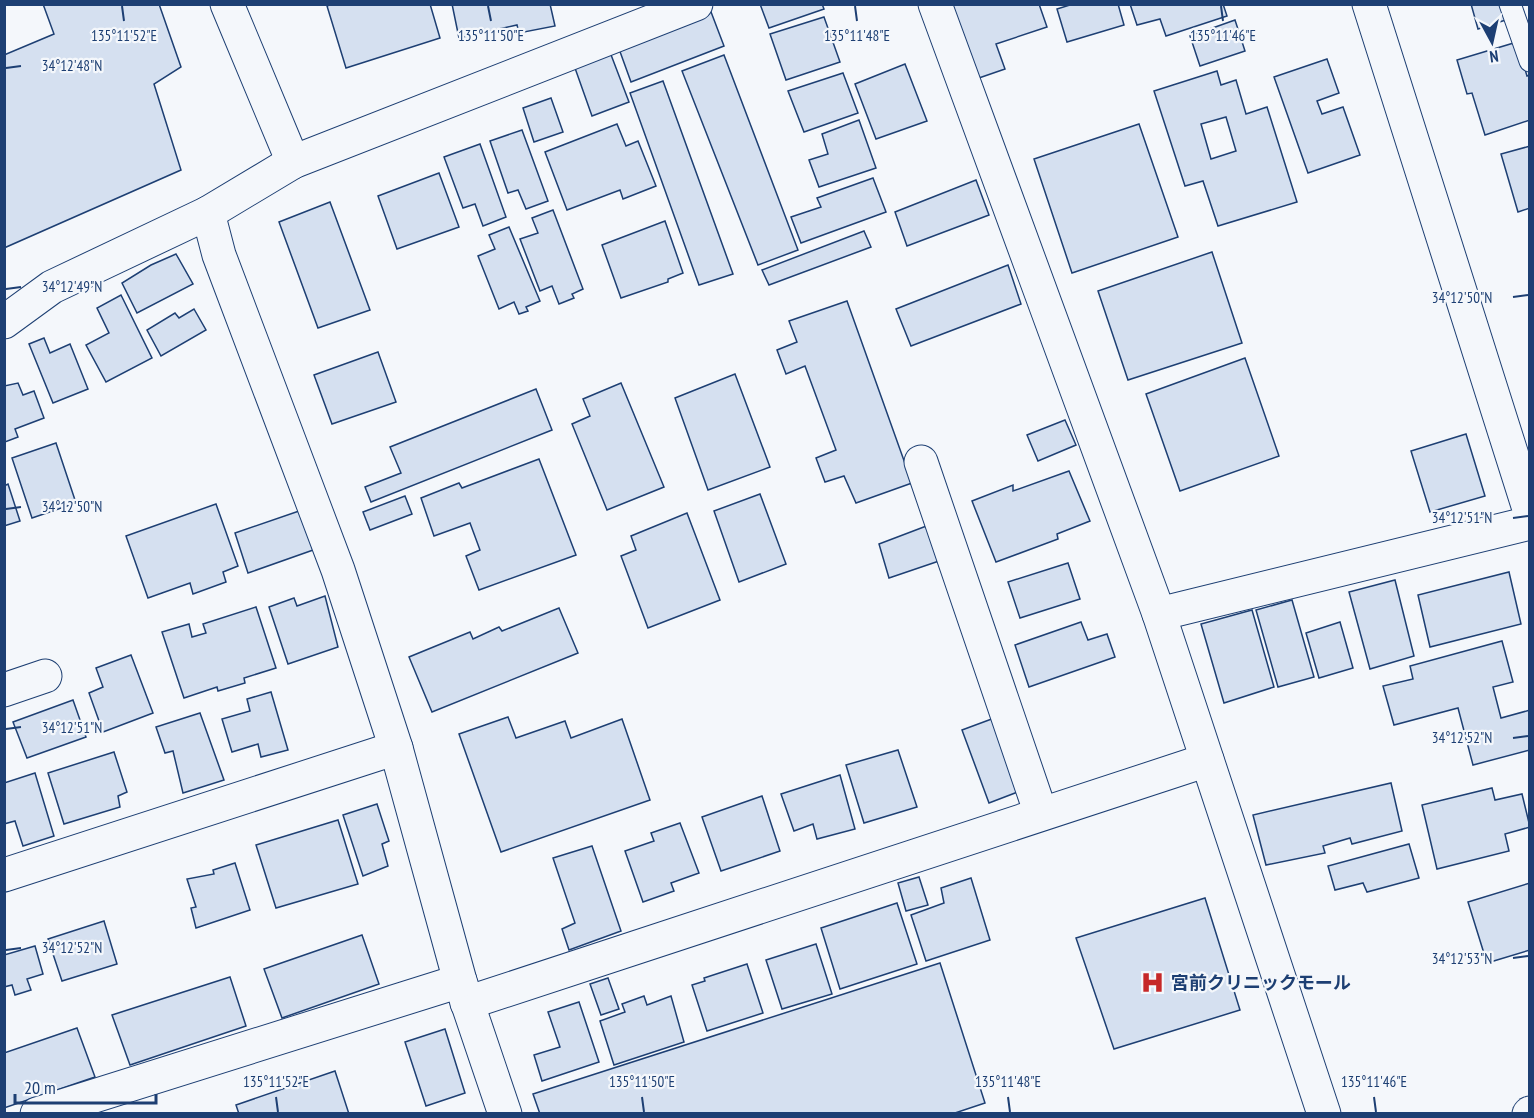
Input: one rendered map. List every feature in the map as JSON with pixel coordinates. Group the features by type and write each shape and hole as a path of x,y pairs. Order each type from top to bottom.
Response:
{"street":[{"path":"227,4 293,162"},
{"path":"4,322 52,287 208,213 293,162 696,4"},
{"path":"934,4 1159,614 1324,1113"},
{"path":"1369,4 1530,512"},
{"path":"208,213 219,255 338,570 396,748 463,992 505,1113"},
{"path":"921,462 1041,814"},
{"path":"1159,614 1530,523"},
{"path":"4,690 45,676"},
{"path":"4,875 396,748"},
{"path":"37,1113 463,992 1041,814 1207,760"}],"lane":[{"path":"1510,4 1530,61"}],"building":[{"path":"43,4 159,4 181,67 154,84 181,170 4,248 4,55 54,34"},
{"path":"332,4 430,4 440,38 346,68 327,6"},
{"path":"452,4 550,4 555,26 519,33 517,25 459,38"},
{"path":"708,4 724,46 631,82 614,35"},
{"path":"760,4 822,4 824,9 769,28"},
{"path":"952,4 1039,4 1047,27 996,44 1005,69 976,79"},
{"path":"1073,4 1118,4 1124,25 1067,42 1057,9"},
{"path":"1130,4 1223,4 1227,16 1166,36 1160,19 1137,25"},
{"path":"1471,4 1517,4 1521,15 1478,29"},
{"path":"824,17 840,62 786,80 770,34"},
{"path":"1235,20 1245,51 1200,66 1190,36"},
{"path":"605,39 629,102 592,116 570,54"},
{"path":"1517,42 1527,76 1530,75 1530,120 1485,135 1472,93 1467,94 1457,60"},
{"path":"724,55 798,250 758,265 682,71"},
{"path":"1327,59 1339,93 1317,101 1322,114 1343,107 1360,155 1308,173 1274,77"},
{"path":"905,64 927,121 876,139 855,84"},
{"path":"1217,71 1221,85 1236,80 1246,114 1267,107 1297,202 1218,226 1203,181 1185,186 1154,91","holes":["1226,117 1236,151 1211,159 1201,124"]},
{"path":"843,73 858,113 804,132 788,91"},
{"path":"663,81 733,274 699,285 630,93"},
{"path":"551,98 563,132 534,142 523,108"},
{"path":"859,120 876,168 819,187 809,160 828,154 822,134"},
{"path":"617,124 626,146 638,141 656,186 623,199 620,190 567,210 545,152"},
{"path":"1139,124 1178,237 1072,273 1034,159"},
{"path":"522,130 548,201 526,209 518,190 508,193 490,141"},
{"path":"480,144 506,217 483,226 475,204 463,208 444,157"},
{"path":"1530,146 1530,208 1518,212 1501,154"},
{"path":"439,173 459,227 397,249 378,196"},
{"path":"873,178 886,212 801,243 791,217 821,207 817,198"},
{"path":"976,180 989,215 907,246 895,212"},
{"path":"330,202 370,310 318,328 279,222"},
{"path":"553,210 583,289 572,294 574,298 559,304 552,286 540,291 520,239 538,233 532,218"},
{"path":"665,221 683,273 668,279 668,282 621,298 602,245"},
{"path":"509,227 540,301 526,307 528,311 519,314 514,302 499,309 478,256 495,249 489,235"},
{"path":"864,231 871,247 769,285 762,270"},
{"path":"1212,252 1242,343 1128,380 1098,291"},
{"path":"176,254 193,284 137,313 122,283 151,265"},
{"path":"1008,265 1021,304 911,346 896,309"},
{"path":"121,295 152,358 106,382 86,345 109,333 97,308"},
{"path":"847,301 912,483 856,503 844,476 825,482 816,458 836,450 805,366 786,374 777,350 797,342 789,321"},
{"path":"194,309 206,330 161,356 147,330 175,313 179,318"},
{"path":"44,338 50,353 70,344 88,389 53,403 29,344"},
{"path":"378,352 396,402 332,424 314,375"},
{"path":"1245,358 1279,456 1180,491 1146,394"},
{"path":"735,374 770,467 708,490 675,398"},
{"path":"18,383 23,395 34,391 44,418 15,429 18,437 5,442 4,386"},
{"path":"621,383 664,487 607,510 572,424 590,416 583,399"},
{"path":"536,389 552,430 371,502 365,487 401,473 390,447"},
{"path":"1065,420 1076,445 1038,461 1027,435"},
{"path":"1466,434 1485,496 1430,512 1411,451"},
{"path":"56,443 76,503 32,518 12,458"},
{"path":"539,459 576,555 479,590 466,556 480,550 470,523 434,536 421,498 459,483 462,488"},
{"path":"1069,471 1090,521 1057,534 1058,539 996,562 972,501 1013,485 1013,491"},
{"path":"8,484 20,521 4,526 4,486"},
{"path":"760,494 786,564 739,582 714,511"},
{"path":"405,496 412,514 370,530 363,512"},
{"path":"216,504 238,566 223,572 226,582 193,594 190,583 148,598 126,536"},
{"path":"302,510 316,549 248,573 235,533"},
{"path":"687,513 720,600 648,628 621,556 636,550 631,536"},
{"path":"929,525 942,560 889,578 879,544"},
{"path":"1068,563 1080,599 1020,618 1008,582"},
{"path":"1509,572 1521,624 1430,647 1418,595"},
{"path":"1395,580 1414,656 1370,669 1349,592"},
{"path":"325,596 338,647 288,664 269,607 294,598 297,606"},
{"path":"1292,600 1314,677 1278,687 1256,610"},
{"path":"256,607 276,668 244,678 245,683 218,691 217,687 184,698 162,632 189,624 192,637 206,633 203,624"},
{"path":"559,608 578,653 432,712 409,657 470,632 473,639 499,627 502,631"},
{"path":"1252,610 1274,687 1224,703 1201,624"},
{"path":"1081,622 1088,640 1107,634 1115,657 1029,687 1015,645"},
{"path":"1340,622 1353,668 1319,678 1306,633"},
{"path":"1502,641 1513,682 1493,687 1501,718 1530,710 1530,750 1473,765 1458,708 1394,725 1383,686 1413,679 1410,666"},
{"path":"131,655 153,713 103,732 89,693 103,687 96,668"},
{"path":"271,692 288,750 261,757 258,744 232,752 222,719 250,711 247,699"},
{"path":"73,700 86,737 27,758 13,722"},
{"path":"200,713 224,780 183,793 173,751 165,753 156,727"},
{"path":"508,717 516,738 565,721 571,738 622,719 650,800 501,852 459,734"},
{"path":"997,717 1023,790 989,803 962,730"},
{"path":"898,750 917,807 864,823 846,765"},
{"path":"114,752 127,792 118,796 120,807 64,824 48,773"},
{"path":"35,773 54,836 23,846 15,821 4,824 4,783"},
{"path":"840,775 855,829 817,839 813,824 794,831 781,794"},
{"path":"1391,783 1402,831 1352,844 1350,838 1323,846 1325,853 1266,865 1253,815"},
{"path":"1492,788 1495,800 1522,794 1530,827 1505,834 1509,851 1437,869 1422,805"},
{"path":"762,796 780,851 721,871 702,817"},
{"path":"377,804 389,841 382,844 388,866 363,876 343,815"},
{"path":"338,820 358,884 276,908 256,845"},
{"path":"680,823 699,873 671,883 674,891 643,902 625,851 654,841 651,833"},
{"path":"1409,844 1419,878 1367,892 1363,883 1335,890 1328,866"},
{"path":"592,846 621,931 569,950 562,929 575,923 553,858"},
{"path":"235,863 250,910 196,928 191,908 196,907 187,879 214,874 213,870"},
{"path":"919,877 928,905 906,911 898,883"},
{"path":"971,878 990,940 926,961 911,915 944,903 941,888"},
{"path":"1530,883 1530,950 1487,963 1468,902"},
{"path":"1205,898 1240,1010 1114,1049 1076,938"},
{"path":"897,903 917,964 840,989 821,928"},
{"path":"104,921 117,964 62,981 48,939"},
{"path":"362,935 379,984 282,1018 264,969"},
{"path":"816,944 832,994 782,1009 766,960"},
{"path":"35,946 43,974 27,979 31,990 15,995 12,985 4,987 4,955"},
{"path":"940,963 985,1103 952,1114 540,1114 533,1094"},
{"path":"747,964 763,1013 707,1031 692,985 705,981 704,978"},
{"path":"230,977 246,1026 130,1065 112,1015"},
{"path":"608,978 619,1009 601,1015 590,984"},
{"path":"644,996 647,1005 671,996 684,1042 614,1065 600,1021 625,1012 622,1004"},
{"path":"579,1002 599,1062 542,1081 534,1055 560,1047 548,1012"},
{"path":"77,1028 95,1077 4,1108 4,1053"},
{"path":"445,1029 465,1093 426,1106 405,1042"},
{"path":"335,1071 349,1114 239,1114 236,1105"}],"place":[{"name":"宮前クリニックモール","path":"1153,983"}]}
